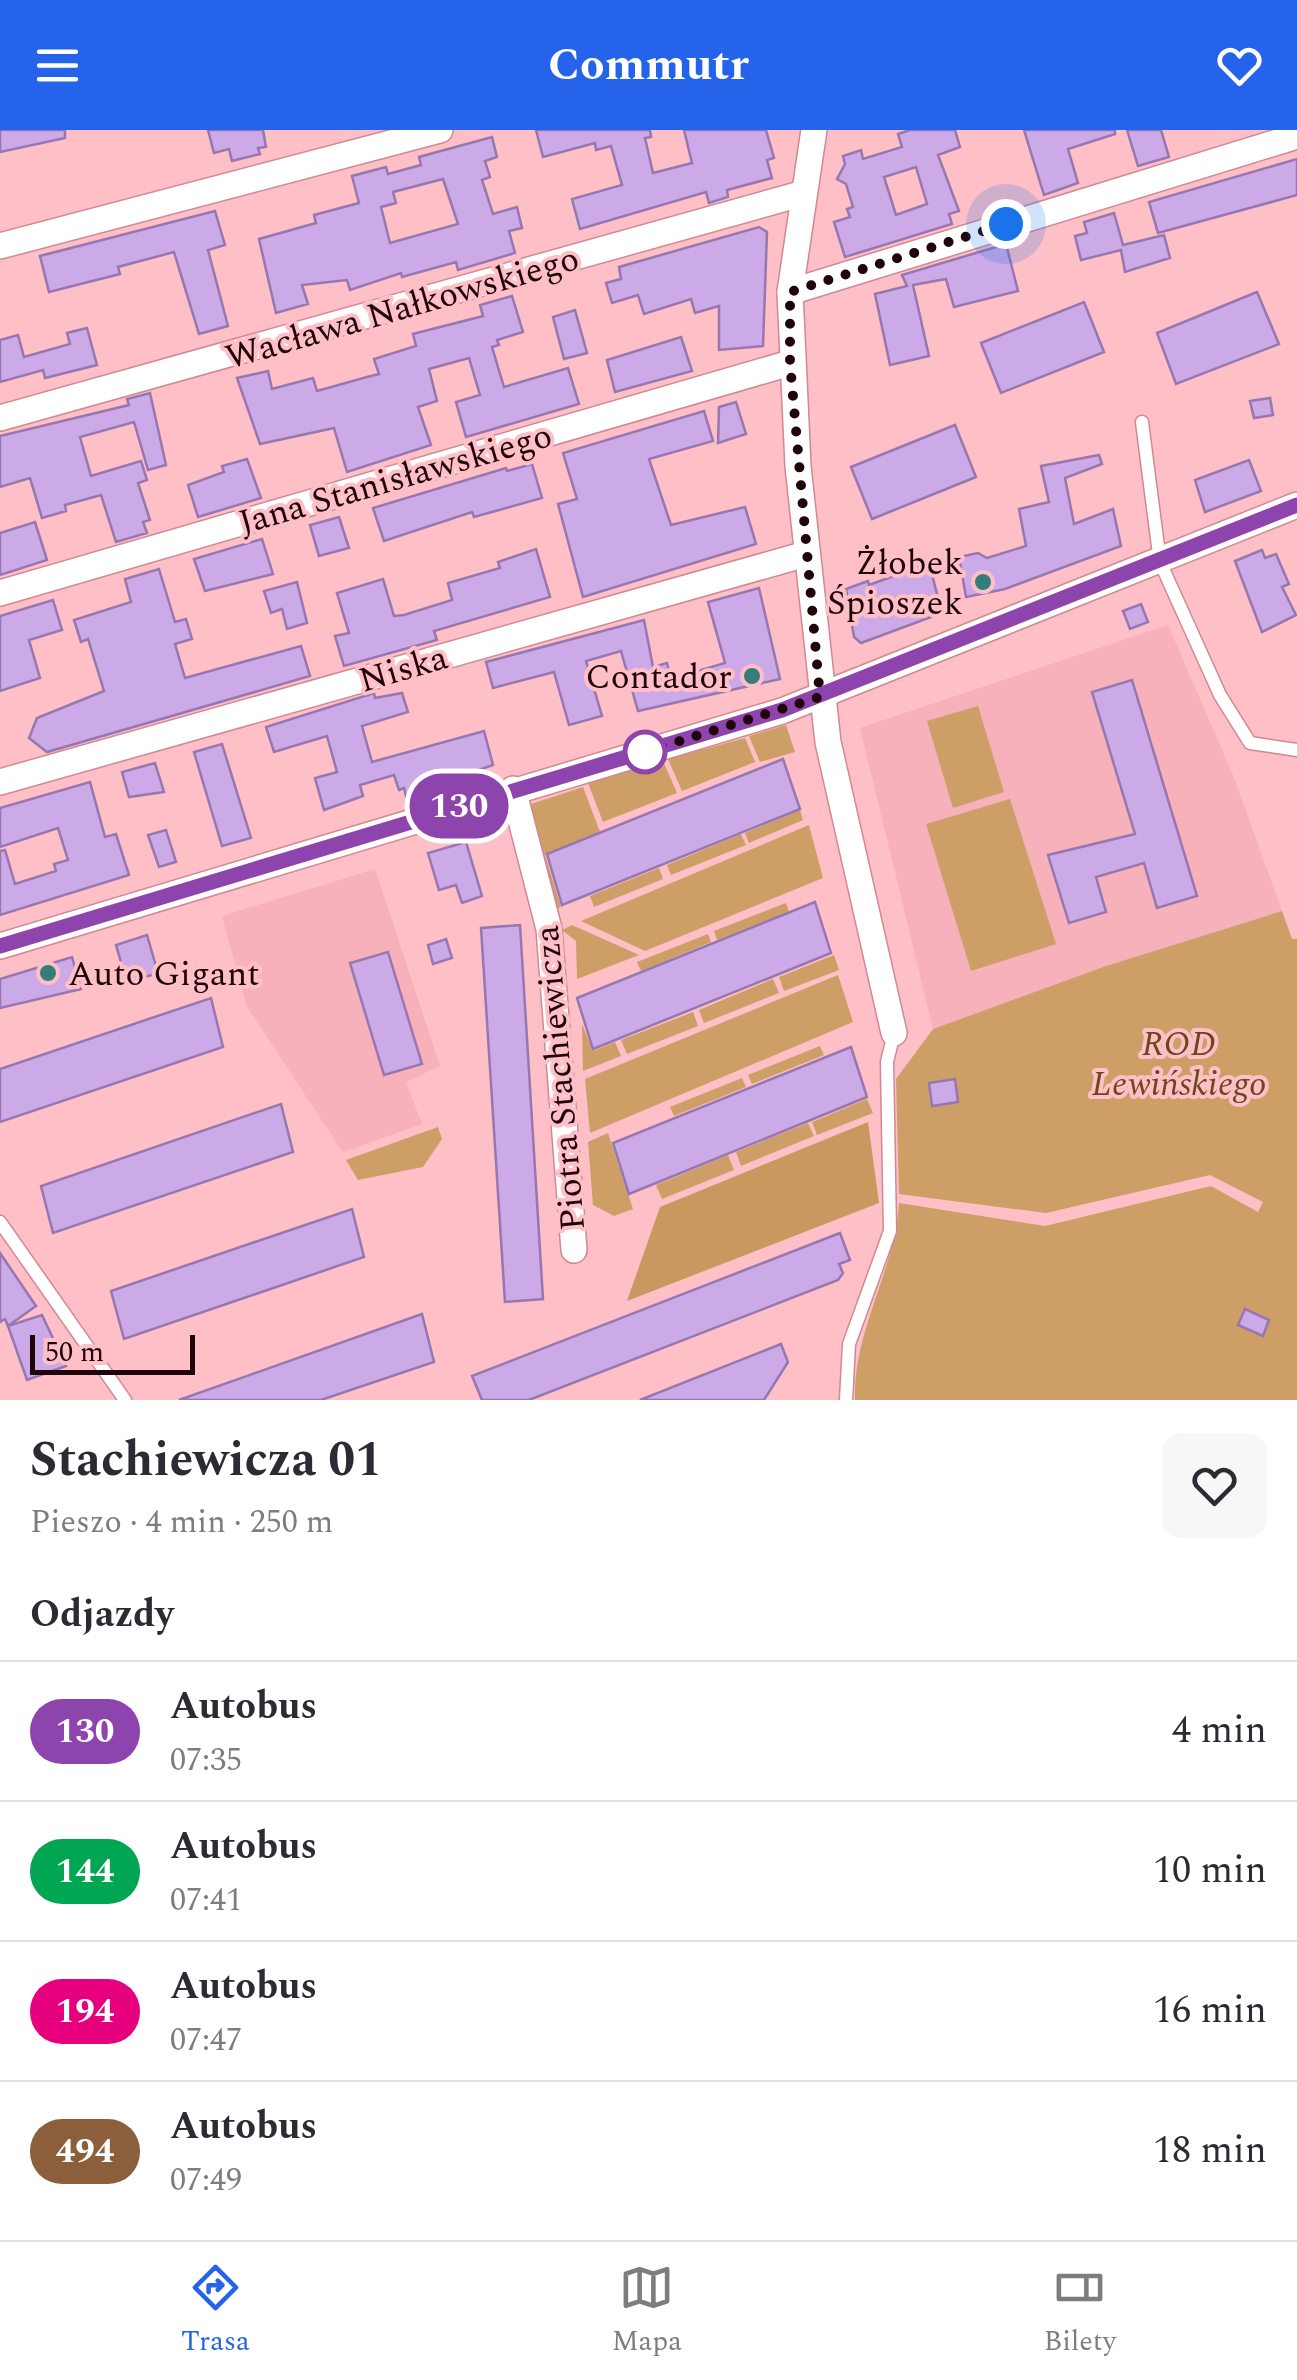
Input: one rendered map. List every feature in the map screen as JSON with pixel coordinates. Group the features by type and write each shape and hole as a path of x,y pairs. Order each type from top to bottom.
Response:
{"street":[{"path":"0,246 440,130"},
{"path":"814,130 790,292 790,363 806,554 820,697 894,1034"},
{"path":"790,292 1297,136"},
{"name":"Wacława Nałkowskiego","path":"0,418 804,193"},
{"name":"Jana Stanisławskiego","path":"0,593 790,363"},
{"path":"0,946 820,697 1297,505"},
{"name":"Niska","path":"0,782 806,554"},
{"name":"Piotra Stachiewicza","path":"513,789 548,928 574,1250"}],"lane":[{"path":"1142,422 1160,562 1220,696 1250,744 1297,750"},
{"path":"846,1400 849,1344 890,1231 888,1062 894,1034"},
{"path":"0,1222 124,1400"}],"shaded area":[{"path":"1168,625 1233,775 1282,911 1106,966 933,1029 860,728"},
{"path":"375,869 440,1066 406,1082 422,1124 343,1152 247,1007 222,916"},
{"path":"868,1122 879,1203 627,1301 660,1207"}],"green space":[{"path":"978,706 1004,792 953,808 927,721"},
{"path":"786,725 795,752 760,762 749,736"},
{"path":"745,738 755,762 682,791 668,759"},
{"path":"663,761 677,793 603,822 588,783"},
{"path":"583,787 600,832 545,855 561,907 556,909 528,805"},
{"path":"1010,799 1056,944 971,971 926,824"},
{"path":"800,810 803,820 749,843 745,833"},
{"path":"809,825 823,878 645,951 581,921"},
{"path":"741,834 746,845 671,875 667,865"},
{"path":"659,868 663,879 594,907 590,896"},
{"path":"786,903 789,912 717,940 714,931"},
{"name":"ROD Lewińskiego","path":"1282,911 1292,939 1297,939 1297,1400 855,1400 860,1349 890,1253 899,1203 1045,1226 1211,1186 1258,1212 1263,1202 1210,1175 1046,1213 899,1194 896,1079 933,1029 1106,966"},
{"path":"572,925 639,955 577,979 576,941 562,930"},
{"path":"708,934 711,942 641,971 637,962"},
{"path":"834,955 839,970 784,991 779,977"},
{"path":"838,975 853,1022 590,1133 585,1079"},
{"path":"773,979 779,993 704,1023 699,1010"},
{"path":"693,1012 698,1026 627,1054 621,1040"},
{"path":"582,1024 593,1051 615,1042 621,1056 583,1071"},
{"path":"820,1046 824,1055 752,1084 748,1075"},
{"path":"742,1078 746,1087 674,1116 670,1107"},
{"path":"867,1099 873,1113 817,1135 812,1122"},
{"path":"808,1123 814,1136 741,1166 736,1152"},
{"path":"438,1127 442,1139 423,1167 358,1180 346,1160"},
{"path":"608,1133 633,1209 614,1216 593,1205 588,1142"},
{"path":"728,1155 734,1170 662,1199 656,1185"}],"building":[{"path":"0,130 65,130 65,138 0,152"},
{"path":"208,130 263,130 266,147 258,148 260,154 232,161 229,149 214,153"},
{"path":"536,130 650,130 651,137 645,138 653,173 692,163 684,130 766,130 774,158 767,160 772,178 727,190 728,197 709,203 706,192 580,229 572,199 622,185 611,146 596,150 595,143 543,157"},
{"path":"910,130 955,130 960,147 938,155 959,211 949,214 952,224 845,257 834,222 850,217 847,209 853,207 846,184 837,179 845,164 843,156 861,150 863,159 902,147 898,134","holes":["916,167 927,204 896,215 884,177"]},
{"path":"1024,130 1115,130 1115,134 1068,149 1078,183 1044,195"},
{"path":"1127,130 1161,130 1169,157 1138,166"},
{"path":"492,137 497,157 485,161 490,177 482,180 493,214 517,207 522,228 509,231 515,253 458,270 456,262 402,277 401,273 350,290 347,280 302,285 308,304 276,313 259,239 316,223 314,215 359,203 352,176 386,167 388,174 421,165 419,157","holes":["443,179 458,224 390,243 381,207 396,203 393,192"]},
{"path":"1297,159 1297,195 1158,233 1149,202"},
{"path":"215,211 225,245 208,250 228,326 199,334 174,252 118,267 120,274 49,292 40,256"},
{"path":"1114,213 1123,245 1164,235 1170,258 1125,272 1121,250 1081,260 1075,236 1087,233 1084,222"},
{"path":"759,227 767,232 763,346 719,350 719,306 695,313 691,299 644,314 638,295 612,303 606,283 621,279 619,267"},
{"path":"1006,244 1018,291 954,307 946,279 913,285 929,356 890,365 875,294 907,286 902,275"},
{"path":"1257,292 1279,344 1176,384 1157,333"},
{"path":"512,296 523,332 497,340 499,345 492,347 504,387 568,368 579,404 466,437 456,402 480,395 469,358 429,369 437,401 418,407 431,445 347,472 334,428 260,444 237,378 268,371 272,389 313,378 317,391 379,374 374,359 416,346 413,334 483,316 480,305"},
{"path":"1084,302 1104,352 1001,393 981,343"},
{"path":"575,310 587,353 564,359 553,317"},
{"path":"87,328 97,365 45,378 43,370 0,382 0,340 18,335 24,357 70,344 67,333"},
{"path":"681,337 692,371 615,392 607,360"},
{"path":"150,393 166,465 148,470 134,422 80,437 91,476 141,461 147,480 138,483 150,520 143,522 147,533 116,542 101,495 65,505 66,511 42,518 30,478 0,487 0,436 129,405 127,399"},
{"path":"1270,398 1273,415 1254,418 1250,401"},
{"path":"736,402 746,434 718,443 719,407"},
{"path":"704,411 713,441 649,459 671,525 745,507 756,544 583,597 558,504 577,499 563,453"},
{"path":"955,425 976,477 872,519 851,467"},
{"path":"1099,455 1102,464 1065,478 1074,524 1113,509 1121,546 1005,589 966,597 959,557 978,553 987,558 1026,546 1019,509 1049,502 1041,466"},
{"path":"247,459 261,498 198,517 188,485 224,472 222,466"},
{"path":"1249,460 1261,491 1205,512 1195,480"},
{"path":"532,464 542,498 474,517 472,512 384,541 373,508 506,468 507,471"},
{"path":"339,517 349,548 319,556 310,525"},
{"path":"35,522 47,560 0,575 0,533"},
{"path":"262,539 273,574 205,591 194,559"},
{"path":"536,549 550,597 434,631 437,640 344,666 335,636 349,633 337,593 383,579 394,616 404,615 452,600 448,583 500,568 498,562"},
{"path":"1262,550 1265,558 1276,554 1289,584 1282,587 1296,615 1262,632 1235,561"},
{"path":"929,563 942,613 861,643 854,637 846,589 868,581 869,585"},
{"path":"159,569 175,622 186,619 192,639 175,644 185,678 301,646 310,676 47,752 29,738 37,718 104,691 88,639 81,642 74,620 131,602 125,579"},
{"path":"297,582 307,623 287,629 282,609 271,613 264,591"},
{"path":"759,588 780,679 638,711 621,651 586,661 602,716 569,725 554,672 493,688 486,662 644,620 653,667 667,663 671,679 725,663 708,602"},
{"path":"53,600 62,630 29,640 40,678 0,691 0,616"},
{"path":"1141,604 1148,622 1130,629 1123,611"},
{"path":"1132,680 1197,896 1157,908 1144,863 1096,877 1106,912 1069,923 1048,855 1135,834 1092,692"},
{"path":"374,693 375,698 402,693 408,712 362,726 372,762 484,731 493,765 406,796 404,788 399,790 394,775 360,785 363,796 324,810 315,778 337,772 327,736 274,752 266,727"},
{"path":"222,744 251,838 222,846 194,752"},
{"path":"783,759 800,809 562,905 547,854"},
{"path":"155,763 164,792 129,797 122,772"},
{"path":"90,782 105,837 116,834 129,875 0,915 0,851 5,850 15,884 56,871 54,864 68,860 58,828 0,847 0,808"},
{"path":"166,830 176,862 159,867 148,835"},
{"path":"466,842 482,896 462,903 456,885 439,890 428,853"},
{"path":"815,902 831,953 593,1049 577,998"},
{"path":"520,925 543,1299 505,1302 481,928"},
{"path":"147,935 158,973 127,983 116,945"},
{"path":"446,939 452,958 433,964 428,945"},
{"path":"388,952 422,1064 384,1075 350,963"},
{"path":"72,957 81,989 0,1008 0,979"},
{"path":"211,998 223,1047 0,1122 0,1069"},
{"path":"851,1047 867,1097 629,1194 613,1143"},
{"path":"955,1079 958,1102 932,1106 929,1083"},
{"path":"281,1104 293,1152 53,1233 41,1186"},
{"path":"352,1209 364,1257 124,1339 111,1291"},
{"path":"840,1233 850,1260 839,1264 843,1273 838,1280 529,1400 482,1400 472,1376"},
{"path":"0,1253 36,1306 8,1326 5,1319 0,1322"},
{"path":"1245,1309 1269,1320 1263,1336 1238,1325"},
{"path":"422,1314 434,1362 321,1400 179,1400"},
{"path":"42,1315 66,1366 27,1380 8,1326"},
{"path":"781,1344 788,1362 764,1400 640,1400"}],"bus line":[{"name":"130","path":"0,946 782,710 1297,505"}],"place":[{"name":"Żłobek Śpioszek","path":"983,582"},
{"name":"Contador","path":"752,676"},
{"name":"Auto Gigant","path":"48,973"}],"route":[{"path":"645,752 820,697 790,363 790,292 1006,224"}]}
